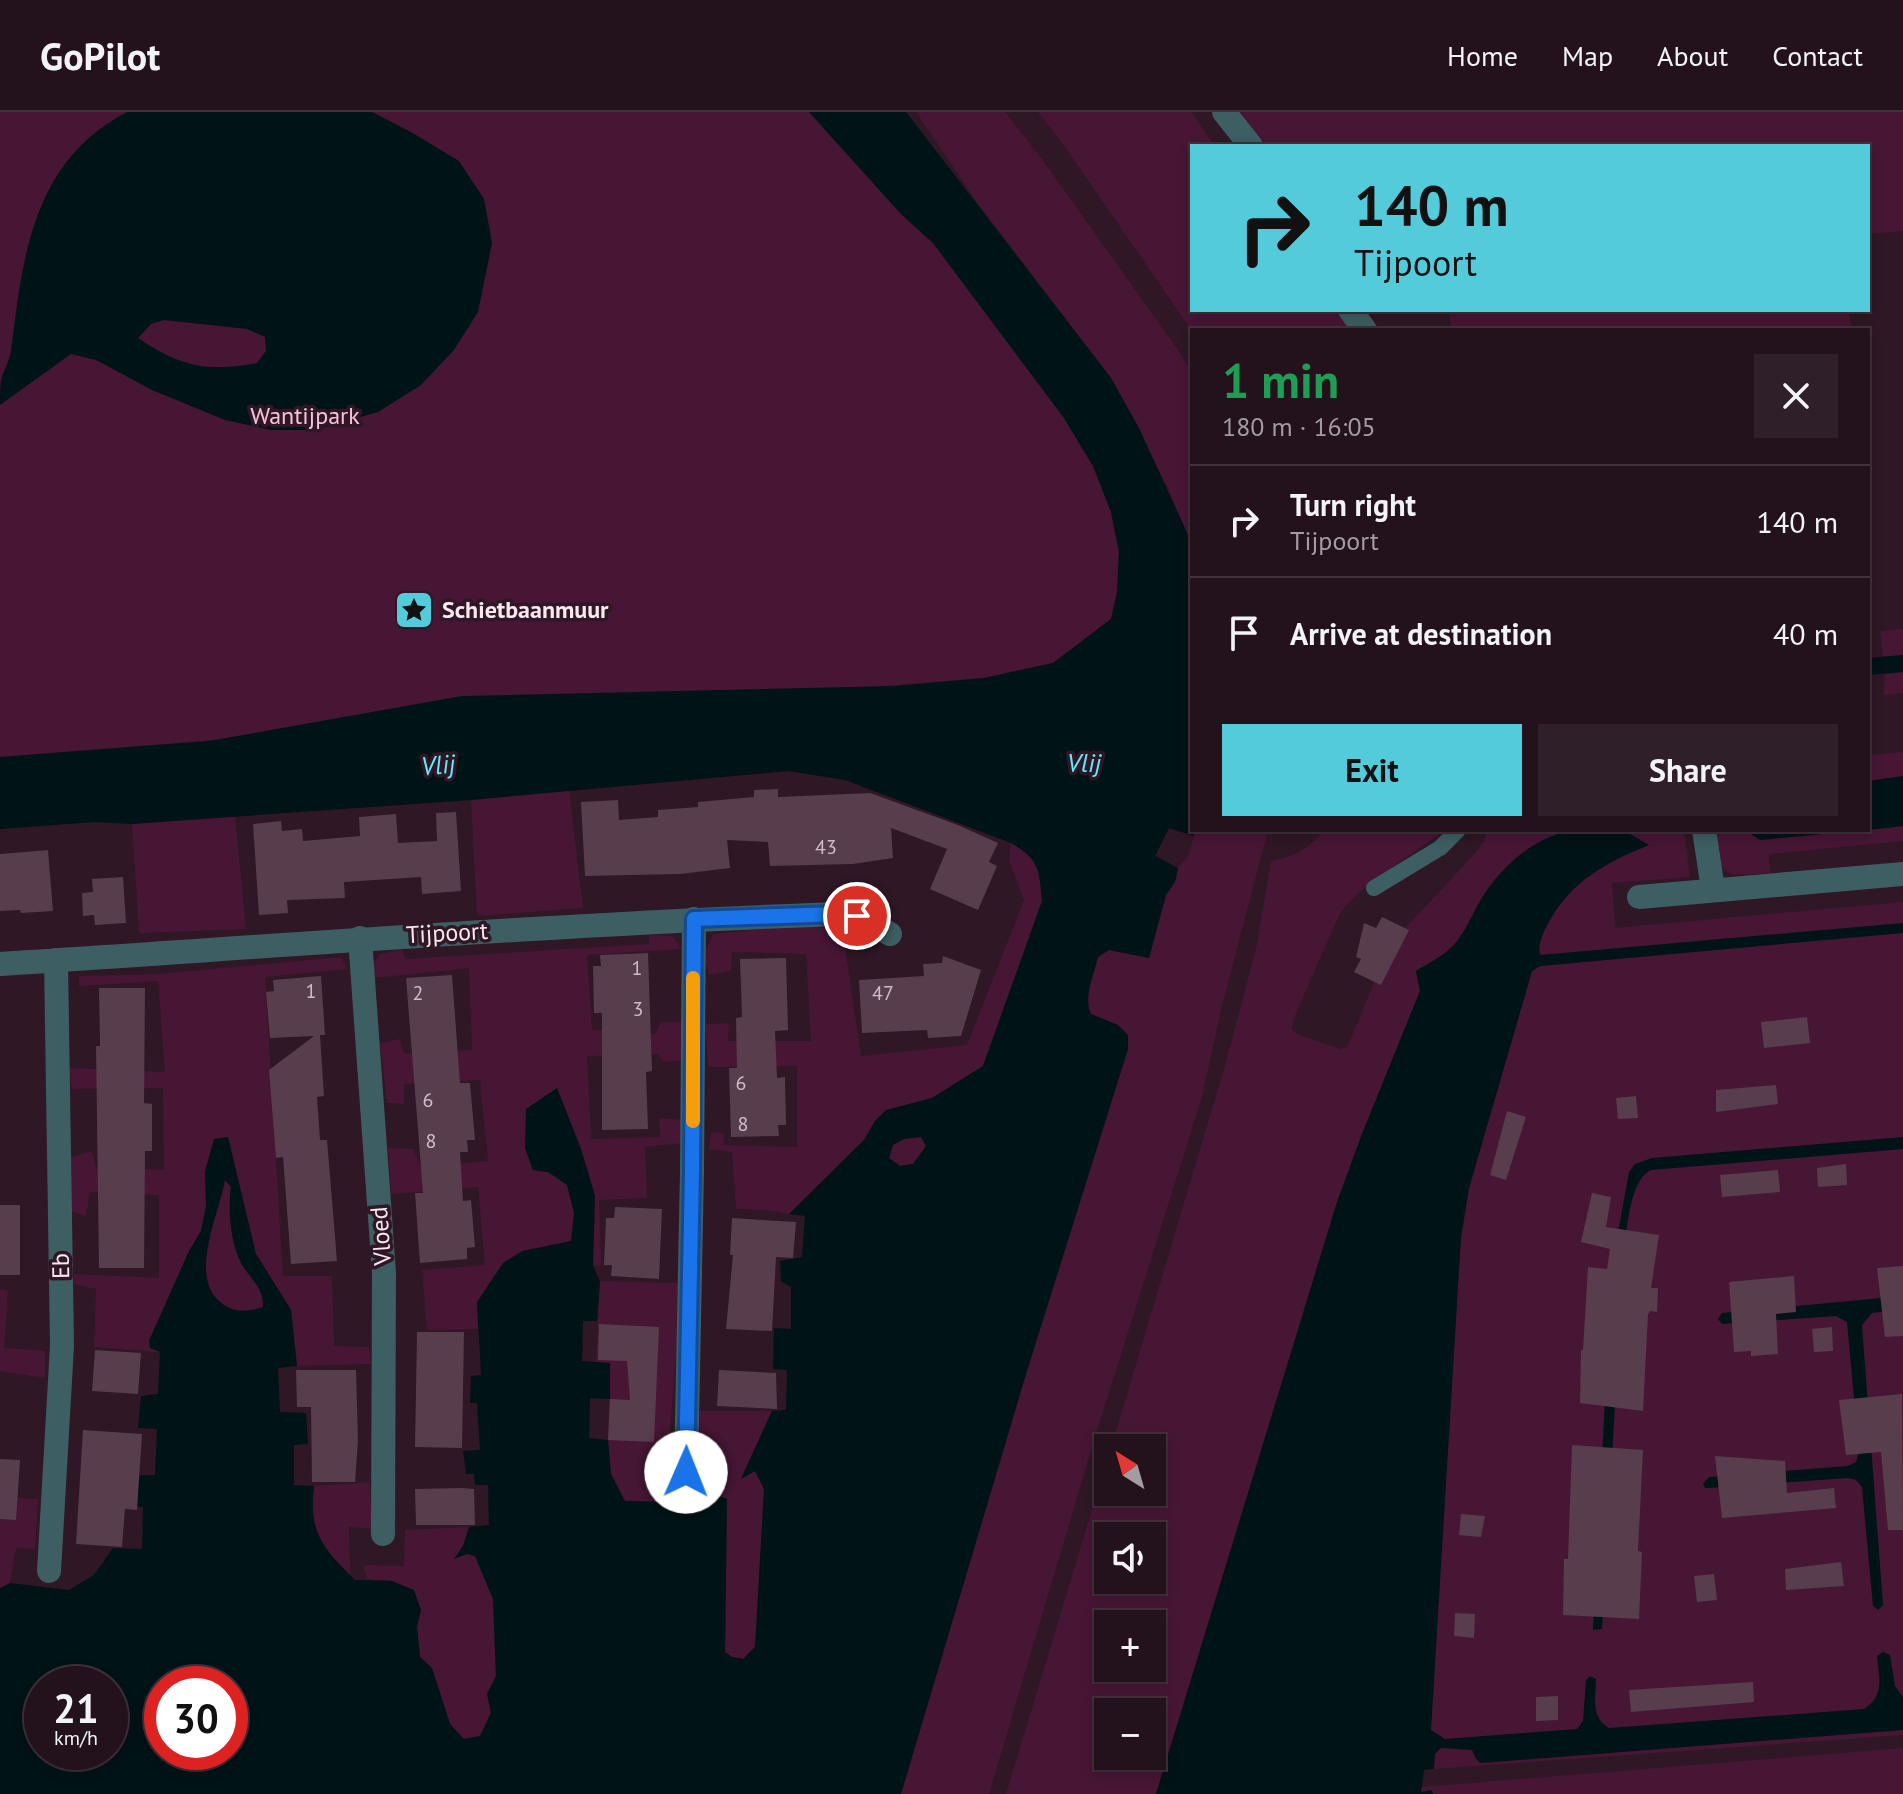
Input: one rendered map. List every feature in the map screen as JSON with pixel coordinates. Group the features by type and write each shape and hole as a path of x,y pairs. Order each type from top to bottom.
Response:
{"street":[{"path":"1224,112 1249,144"},
{"path":"1704,832 1713,889"},
{"path":"1639,897 1903,874"},
{"name":"Tijpoort","path":"0,964 360,938 837,914 857,916 890,934"},
{"path":"686,1472 694,919"},
{"name":"Vloed","path":"360,938 384,1273 383,1534"},
{"name":"Eb","path":"49,1571 62,1346 56,960"}],"lane":[{"path":"1374,888 1440,848 1456,832"}],"green space":[{"name":"Wantijpark","path":"0,112 809,112 901,214 933,243 1064,418 1093,466 1111,512 1119,552 1117,592 1111,619 1053,663 984,678 0,757"},
{"path":"916,112 1005,112 1180,353 1190,370 1190,543 1169,490 1111,378 976,201"},
{"path":"1038,112 1191,112 1214,144 1190,144 1190,312 1345,312 1356,328 1190,328"},
{"path":"1234,112 1903,112 1903,231 1870,234 1870,144 1260,144"},
{"path":"1449,312 1849,312 1851,328 1451,328"},
{"path":"1903,629 1903,655 1883,657 1880,631"},
{"path":"1903,672 1903,693 1884,695 1885,674"},
{"path":"1903,752 1903,777 1870,781 1870,755"},
{"path":"569,790 583,908 477,916 471,800"},
{"path":"235,815 246,929 139,933 132,824"},
{"path":"1903,826 1903,841 1769,854 1770,873 1742,875 1733,874 1723,866 1715,832 1748,832 1760,840 1870,832 1870,829"},
{"path":"1195,832 1267,832 1221,1010 1202,1097 1094,1434 989,1794 901,1794 1026,1374 1128,1049 1128,1035 1118,1025 1090,1014 1088,993 1098,957 1109,950 1149,958 1166,895 1175,882 1178,868 1189,855"},
{"path":"1322,832 1441,832 1359,893 1339,915 1292,1029 1297,1034 1340,1049 1347,1047 1391,943 1470,859 1484,841 1486,832 1567,832 1535,845 1500,873 1453,946 1416,971 1420,991 1337,1202 1166,1761 1166,1698 1094,1698 1094,1770 1163,1770 1156,1794 1006,1794 1094,1503 1094,1506 1166,1506 1166,1434 1115,1434 1224,1069 1256,949 1271,861 1301,851"},
{"path":"1623,832 1684,832 1690,877 1612,883 1615,928 1903,902 1903,1735 1434,1769 1430,1728 1461,1237 1469,1188 1532,971 1540,966 1615,959 1542,955 1538,952 1552,914 1578,884 1594,872 1648,845"},
{"path":"1011,843 1033,860 1042,901 983,1066 932,1098 886,1111 875,1121 864,1140 789,1214 736,1209 732,1152 709,1149 711,1132 724,1133 723,1145 797,1147 797,1066 708,1067 705,1024 729,1023 728,1041 811,1041 806,954 732,952 731,971 709,975 704,955 713,934 817,924 844,939 861,1056 967,1045 1024,900 1009,861"},
{"path":"649,935 672,936 682,949 587,955 592,1030 655,1034 661,1022 682,1022 685,1060 664,1062 658,1054 587,1056 591,1139 660,1137 659,1118 683,1120 682,1143 645,1147 647,1198 599,1200 601,1265 593,1266 595,1196 557,1088 527,1109 525,1148 533,1170 548,1172 567,1184 574,1213 571,1241 549,1248 477,1302 478,1329 427,1330 422,1270 485,1265 478,1187 391,1194 388,1148 413,1149 421,1167 488,1161 480,1080 404,1084 404,1104 387,1103 380,1043 400,1039 404,1053 472,1050 469,968 375,978 373,964 380,954 402,950 406,959 649,944"},
{"path":"341,957 347,969 265,977 283,1276 332,1276 334,1346 369,1347 371,1364 297,1366 291,1310 256,1254 228,1138 205,1171 206,1207 201,1231 149,1341 160,1352 94,1347 96,1289 74,1284 74,1274 159,1278 159,1195 90,1192 86,1216 70,1211 71,1157 92,1151 96,1167 164,1170 163,1088 72,1089 69,1068 165,1072 158,981 79,986 79,976 159,974"},
{"path":"921,1137 926,1146 913,1164 900,1166 889,1158 893,1145 904,1139"},
{"path":"225,1179 231,1187 230,1215 234,1244 263,1300 263,1307 256,1309 239,1311 228,1307 217,1300 209,1288 206,1259"},
{"path":"600,1281 682,1283 664,1502 625,1501 611,1474 608,1440 610,1363 596,1362"},
{"path":"0,1289 8,1290 4,1348 45,1351 45,1378 0,1371"},
{"path":"699,1411 772,1411 742,1476 755,1471 764,1489 755,1647 743,1659 725,1652 727,1499 709,1503 714,1470 695,1465"},
{"path":"369,1482 373,1529 349,1527 350,1575 331,1555 319,1536 313,1514 314,1486"},
{"path":"0,1497 38,1499 35,1549 16,1548 10,1583 0,1588"},
{"path":"469,1527 456,1558 467,1554 475,1556 493,1599 496,1676 487,1694 491,1712 480,1736 464,1739 450,1724 432,1668 420,1657 417,1627 421,1610 392,1581 367,1579 363,1565 404,1566 405,1530"},
{"path":"1903,1748 1903,1794 1421,1792 1422,1787"}],"water":[{"path":"127,112 372,112 459,161 484,199 492,243 478,312 454,350 421,385 378,412 315,430 271,430 225,420 152,390 96,360 71,354 0,405 1,380 10,355 21,281 38,215 70,157 95,133","holes":["164,320 247,329 265,337 266,351 257,363 239,366 194,365 153,348 138,338 151,324"]},
{"name":"Vlij","path":"809,112 906,112 1111,378 1139,428 1190,541 1190,832 1195,832 1194,836 1169,828 1155,856 1178,868 1175,882 1166,895 1149,958 1109,950 1098,957 1089,993 1091,1014 1118,1025 1128,1035 1128,1049 1026,1374 901,1794 0,1794 0,1588 10,1583 69,1590 94,1575 113,1548 142,1549 143,1507 114,1504 118,1476 155,1475 157,1429 138,1428 141,1396 158,1394 160,1352 150,1348 149,1341 201,1231 206,1207 205,1171 214,1139 228,1137 256,1254 291,1310 297,1366 278,1368 280,1412 306,1413 308,1444 294,1445 294,1485 314,1486 313,1516 320,1539 355,1580 392,1581 414,1590 421,1610 417,1627 420,1657 432,1668 450,1724 464,1739 480,1736 491,1713 487,1694 496,1676 493,1599 475,1556 467,1554 454,1559 463,1546 469,1527 489,1525 488,1485 475,1485 474,1474 466,1474 463,1451 480,1450 477,1403 470,1403 471,1376 481,1375 477,1302 503,1263 522,1251 571,1241 574,1213 567,1185 548,1172 533,1170 525,1148 526,1109 557,1088 595,1196 593,1266 600,1281 597,1321 583,1321 582,1361 610,1363 610,1399 590,1398 589,1438 608,1440 611,1474 625,1501 709,1503 720,1496 727,1499 725,1652 743,1659 755,1647 764,1489 755,1471 741,1479 772,1411 786,1410 787,1370 773,1369 774,1328 791,1329 791,1287 781,1281 780,1261 802,1257 805,1216 789,1214 864,1140 886,1110 932,1098 983,1066 1042,901 1039,873 1033,860 1011,843 845,780 788,771 471,800 132,824 95,822 0,829 0,757 209,741 462,696 894,686 984,678 1053,663 1111,619 1117,592 1119,552 1111,512 1093,466 1064,418 933,243 901,214","holes":["921,1137 926,1146 913,1164 900,1166 889,1158 893,1145 904,1139","225,1180 231,1187 230,1216 234,1245 263,1300 263,1307 244,1311 233,1310 218,1300 206,1274 209,1242"]},
{"path":"1903,655 1903,672 1870,675 1870,658"},
{"path":"1903,776 1903,826 1870,830 1870,781"},
{"path":"1567,832 1626,832 1649,845 1605,866 1569,894 1543,933 1540,955 1903,923 1903,933 1540,966 1532,971 1469,1188 1461,1237 1431,1730 1445,1739 1577,1729 1583,1721 1586,1680 1590,1676 1596,1679 1595,1700 1599,1719 1609,1728 1864,1709 1878,1692 1877,1656 1883,1652 1890,1655 1895,1686 1903,1697 1903,1730 1481,1763 1472,1750 1441,1748 1435,1754 1434,1769 1424,1770 1421,1792 1431,1790 1433,1794 1156,1794 1163,1770 1166,1770 1166,1761 1337,1202 1420,991 1416,971 1453,946 1500,874 1522,853 1548,838"},
{"path":"1748,832 1844,832 1760,840"},
{"path":"1903,1137 1903,1149 1651,1170 1643,1176 1632,1199 1627,1229 1602,1629 1593,1630 1612,1266 1629,1172 1635,1164 1652,1158"},
{"path":"1903,1296 1903,1309 1872,1313 1862,1325 1883,1605 1878,1610 1873,1606 1862,1487 1856,1480 1848,1478 1709,1488 1703,1484 1709,1477 1848,1466 1856,1462 1859,1452 1847,1322 1836,1316 1722,1324 1718,1319 1722,1313"}],"building":[{"path":"778,789 778,797 870,793 998,843 989,862 997,866 978,910 930,889 947,849 891,828 893,858 853,864 770,866 768,842 727,840 730,868 680,874 585,876 581,802 618,800 619,820 658,817 658,810 698,807 698,802 754,797 754,790"},
{"path":"456,812 461,891 422,894 421,877 344,882 345,898 287,900 288,913 259,915 253,824 281,821 282,831 302,829 303,841 360,836 359,817 396,814 398,843 437,841 436,813"},
{"path":"48,850 53,911 0,911 0,854"},
{"path":"123,877 126,923 95,925 94,915 83,916 82,893 93,892 92,879"},
{"path":"1382,917 1409,930 1381,985 1354,972 1361,959 1356,957 1364,923 1376,928"},
{"path":"648,953 652,1071 646,1072 648,1129 602,1130 602,1013 594,1013 593,966 601,966 600,955"},
{"path":"943,956 981,970 961,1036 928,1038 927,1030 862,1033 859,980 924,976 923,964 942,963"},
{"path":"786,958 788,1030 775,1031 777,1078 785,1077 786,1125 778,1125 779,1136 731,1137 729,1068 737,1068 736,1018 742,1017 740,959"},
{"path":"452,975 460,1083 470,1083 475,1140 467,1140 468,1152 460,1152 463,1201 471,1200 475,1247 467,1248 467,1259 420,1263 415,1193 423,1193 406,978"},
{"path":"321,976 325,1035 320,1035 324,1096 317,1097 320,1140 327,1140 337,1261 291,1264 283,1157 276,1158 269,1070 314,1036 270,1038 266,992 274,991 273,980"},
{"path":"99,988 145,988 144,1103 152,1104 152,1151 145,1151 144,1268 99,1268 96,1046 100,1046"},
{"path":"1807,1017 1810,1043 1764,1048 1761,1022"},
{"path":"1776,1085 1778,1104 1716,1112 1716,1090"},
{"path":"1636,1096 1638,1118 1618,1119 1616,1098"},
{"path":"1507,1111 1526,1117 1506,1180 1490,1175"},
{"path":"1846,1164 1847,1185 1818,1187 1817,1168"},
{"path":"1778,1170 1780,1192 1722,1197 1720,1175"},
{"path":"1592,1193 1611,1197 1606,1227 1659,1235 1651,1288 1658,1288 1657,1312 1650,1311 1648,1314 1643,1411 1580,1403 1588,1267 1607,1269 1610,1249 1581,1242"},
{"path":"0,1205 20,1205 20,1275 0,1275"},
{"path":"615,1207 662,1209 659,1279 611,1276 612,1265 604,1265 606,1218 614,1218"},
{"path":"732,1218 796,1222 793,1258 776,1257 772,1331 726,1329 733,1255 730,1255"},
{"path":"1903,1266 1903,1336 1885,1337 1877,1268"},
{"path":"1794,1276 1796,1312 1776,1314 1778,1354 1751,1356 1751,1351 1734,1352 1729,1282"},
{"path":"599,1324 659,1327 654,1442 608,1440 610,1399 630,1400 627,1361 598,1360"},
{"path":"1832,1327 1833,1351 1814,1352 1812,1329"},
{"path":"417,1332 464,1332 462,1448 415,1447"},
{"path":"95,1350 141,1353 138,1394 92,1391"},
{"path":"296,1370 356,1370 358,1441 355,1482 312,1482 311,1407 297,1407"},
{"path":"719,1370 776,1373 777,1409 717,1406"},
{"path":"1902,1394 1903,1530 1888,1530 1881,1452 1846,1455 1839,1400"},
{"path":"83,1430 142,1434 137,1510 125,1509 122,1547 76,1544"},
{"path":"1572,1445 1643,1450 1638,1551 1642,1552 1639,1619 1563,1615"},
{"path":"1715,1456 1785,1461 1787,1493 1834,1488 1836,1508 1722,1518"},
{"path":"0,1459 20,1460 16,1520 0,1519"},
{"path":"415,1489 474,1489 475,1525 416,1525"},
{"path":"1461,1514 1485,1516 1481,1537 1459,1535"},
{"path":"1841,1562 1844,1586 1786,1590 1785,1569"},
{"path":"1714,1574 1717,1600 1697,1602 1694,1576"},
{"path":"1455,1613 1475,1614 1474,1638 1454,1636"},
{"path":"1753,1682 1754,1702 1631,1712 1629,1690"},
{"path":"1558,1696 1558,1720 1536,1721 1536,1697"}],"slow traffic":[{"path":"693,978 693,1121"}],"place":[{"name":"Schietbaanmuur","path":"414,610"}],"route":[{"path":"686,1472 694,919 857,916"}]}
